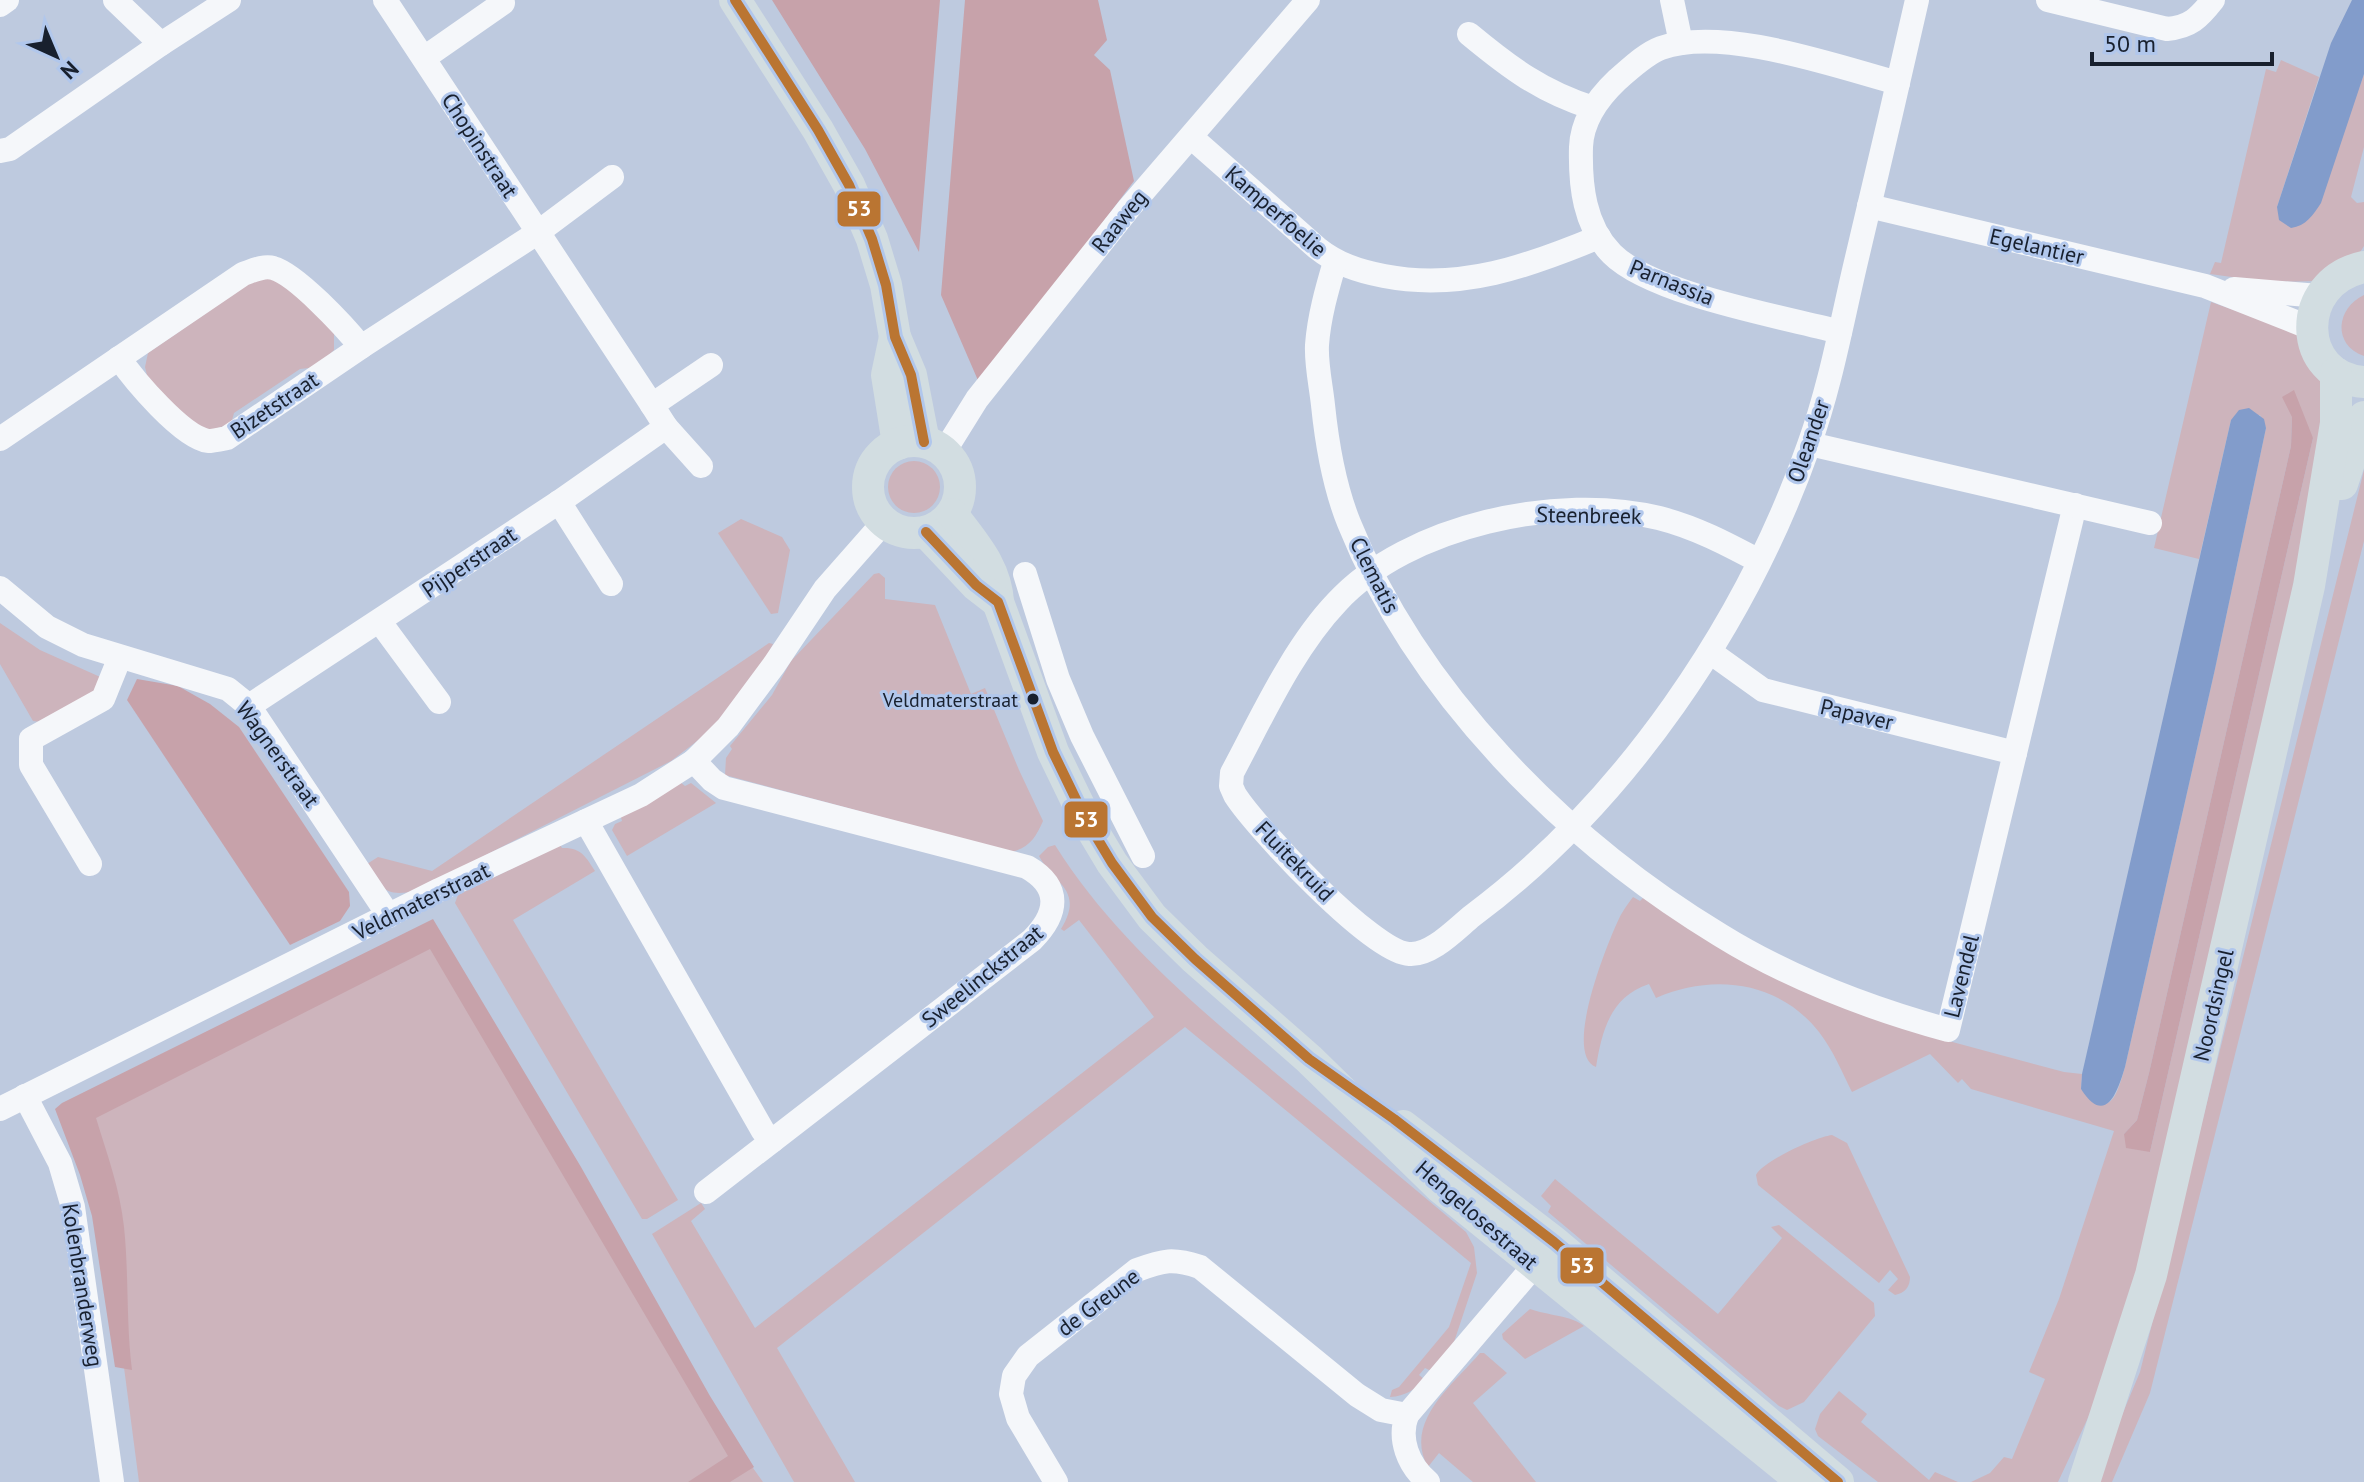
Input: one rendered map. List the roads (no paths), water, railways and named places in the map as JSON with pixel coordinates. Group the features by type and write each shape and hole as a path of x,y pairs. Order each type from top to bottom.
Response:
{"main road":[{"path":"735,0 818,130 849,185 872,239 886,285 895,337 887,375 922,446 957,470 961,485 959,501 939,523 904,532 884,522 870,500 870,475 878,459 922,446"},
{"path":"2350,377 2322,359 2311,328 2319,296 2334,279 2349,270 2364,267"},
{"name":"Noordsingel","path":"2084,1482 2151,1275 2309,586 2336,423 2350,377"},
{"name":"Noordsingel","path":"2309,586 2364,417"},
{"name":"Hengelosestraat","path":"939,523 991,569 997,583 998,602 1053,752 1085,818 1112,863 1152,917 1309,1059 1394,1119 1803,1482"},
{"name":"Hengelosestraat","path":"1544,1254 1838,1482"},
{"name":"Noordsingel","path":"2069,1482 2103,1420"}],"street":[{"path":"0,5 7,0"},
{"path":"115,0 161,44"},
{"path":"0,151 10,149 229,0"},
{"name":"Chopinstraat","path":"385,0 666,427 701,466"},
{"name":"Raaweg","path":"922,446 987,387 1129,208 1308,0"},
{"path":"1672,0 1681,43"},
{"name":"Oleander","path":"1575,827 1649,738 1710,652 1759,561 1810,444 1840,332 1917,0"},
{"path":"2048,0 2167,29 2185,28 2201,17 2213,0"},
{"path":"424,58 503,3"},
{"path":"1469,34 1537,85 1593,108"},
{"name":"Parnassia","path":"1840,332 1705,298 1635,271 1613,255 1599,237 1585,209 1581,143 1588,117 1601,95 1659,49 1681,43 1743,45 1898,83"},
{"name":"Kamperfoelie","path":"1191,137 1335,262 1365,272 1401,279 1449,282 1489,276 1545,259 1599,237"},
{"path":"537,233 612,177"},
{"name":"Egelantier","path":"1869,206 2205,286 2311,328"},
{"name":"Bizetstraat","path":"119,358 135,381 186,431 207,441 227,438 537,233"},
{"name":"Clematis","path":"1335,262 1317,346 1327,437 1349,523 1397,620 1461,711 1542,799 1575,827"},
{"path":"0,439 243,274 269,266 287,274 361,347"},
{"name":"Egelantier","path":"2205,286 2319,296"},
{"path":"652,405 711,365"},
{"name":"Pijperstraat","path":"249,706 380,622 666,427"},
{"path":"1810,444 2150,523"},
{"path":"559,502 611,584"},
{"name":"Lavendel","path":"1575,827 1624,870 1752,954 1839,995 1948,1030 2075,505"},
{"name":"Steenbreek","path":"1373,571 1427,543 1505,517 1575,510 1657,517 1689,527 1759,561"},
{"name":"Veldmaterstraat","path":"0,1109 641,795 694,761 728,727 825,589 884,522"},
{"name":"Fluitekruid","path":"1373,571 1338,601 1318,625 1254,731 1232,773 1231,786 1242,806 1274,844 1338,906 1379,940 1405,955 1418,954 1431,947 1491,902 1575,827"},
{"path":"1025,574 1058,679 1082,736 1143,856"},
{"name":"Wagnerstraat","path":"0,588 47,627 83,645 228,689 249,706 389,916"},
{"path":"998,602 1021,606 1039,617"},
{"path":"380,622 439,702"},
{"name":"Papaver","path":"1710,652 1763,690 2015,753"},
{"path":"90,864 31,765 31,739 103,699 120,657"},
{"name":"Sweelinckstraat","path":"694,761 724,788 1027,867 1041,875 1053,898 1053,910 1046,926 1032,940 706,1192"},
{"path":"1085,818 1116,800"},
{"path":"586,821 763,1131 772,1141"},
{"name":"Kolenbranderweg","path":"25,1096 60,1163 73,1207 112,1482"},
{"path":"1428,1482 1408,1458 1402,1427 1407,1415 1544,1254"},
{"name":"de Greune","path":"1056,1482 1018,1418 1011,1394 1014,1376 1028,1356 1137,1270 1158,1262 1176,1259 1200,1267 1357,1395 1381,1410 1407,1415"}],"water":[{"path":"2352,0 2364,0 2364,74 2321,203 2305,222 2291,228 2279,220 2277,207 2331,43"},
{"path":"2249,408 2264,419 2266,428 2215,669 2125,1067 2110,1101 2097,1105 2081,1089 2082,1074 2231,420 2239,410"}],"place":[{"name":"Veldmaterstraat","path":"1033,699"}]}
